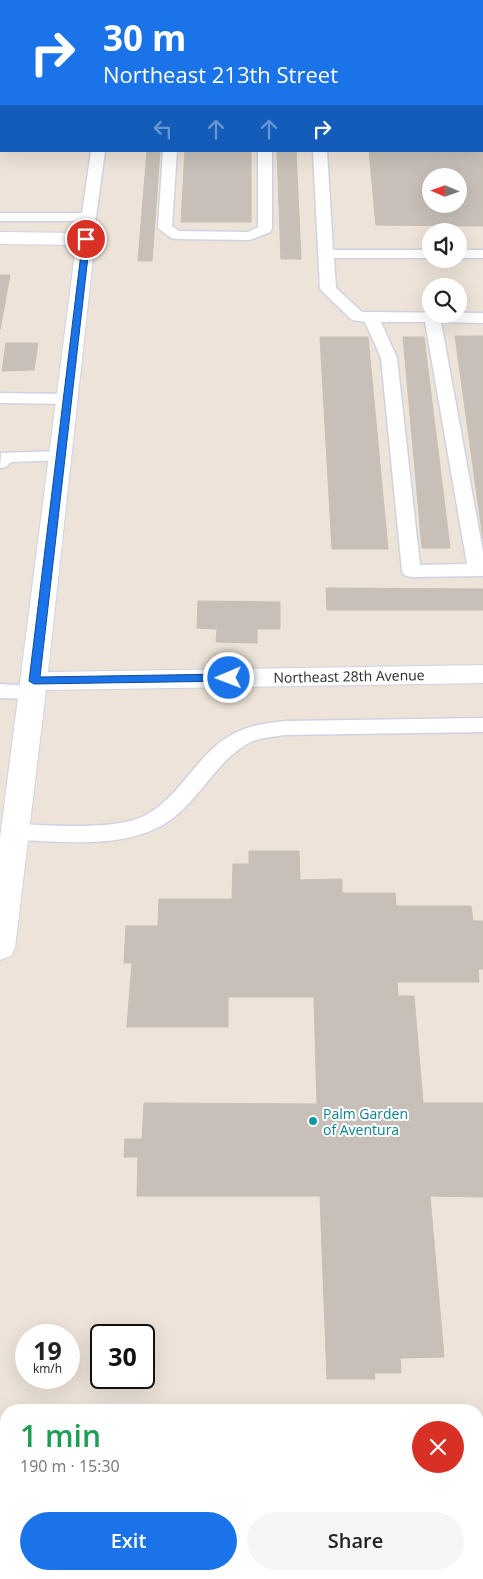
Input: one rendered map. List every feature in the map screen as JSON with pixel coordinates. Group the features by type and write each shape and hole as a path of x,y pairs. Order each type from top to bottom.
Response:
{"street":[{"path":"0,238 88,228 15,832 5,877 0,948"},
{"name":"Northeast 28th Avenue","path":"33,686 483,674"}],"lane":[{"path":"0,217 88,228 98,152"},
{"path":"170,152 165,228 176,235 241,236 250,236 264,228 264,152"},
{"path":"320,152 328,288 358,318 422,318"},
{"path":"326,254 422,254"},
{"path":"467,254 483,254"},
{"path":"370,318 390,358 411,571 480,570 433,323"},
{"path":"467,318 483,318"},
{"path":"0,398 68,399"},
{"path":"0,463 7,457 61,456"},
{"path":"0,691 33,686"},
{"path":"15,832 109,832 131,830 152,822 168,810 222,753 239,739 258,732 285,728 483,725"}],"building":[{"path":"147,152 160,152 152,261 138,261"},
{"path":"185,152 251,152 251,222 181,222"},
{"path":"277,152 296,152 301,259 281,259"},
{"path":"369,152 482,152 483,226 467,226 467,223 422,223 422,225 376,225"},
{"path":"0,275 10,275 0,330"},
{"path":"455,336 483,336 483,539"},
{"path":"320,337 368,337 388,549 332,549"},
{"path":"403,337 424,337 450,548 422,548"},
{"path":"6,343 38,343 34,370 2,371"},
{"path":"326,588 483,589 483,610 327,610"},
{"path":"198,601 280,602 280,629 257,629 257,643 216,642 217,629 197,628"},
{"name":"Palm Garden of Aventura","path":"249,851 299,851 300,880 342,879 342,893 395,893 396,906 471,906 473,921 483,921 483,969 478,969 479,982 397,982 398,996 414,996 423,1103 483,1103 483,1197 430,1196 444,1357 400,1358 401,1373 374,1373 375,1379 327,1379 320,1196 137,1196 138,1157 124,1157 125,1139 142,1139 144,1103 317,1104 314,997 228,997 228,1027 127,1027 132,963 124,963 126,926 158,926 159,899 232,899 233,864 249,864"}],"place":[{"name":"Palm Garden of Aventura","path":"313,1121"}],"route":[{"path":"86,239 34,681 229,678"}]}
